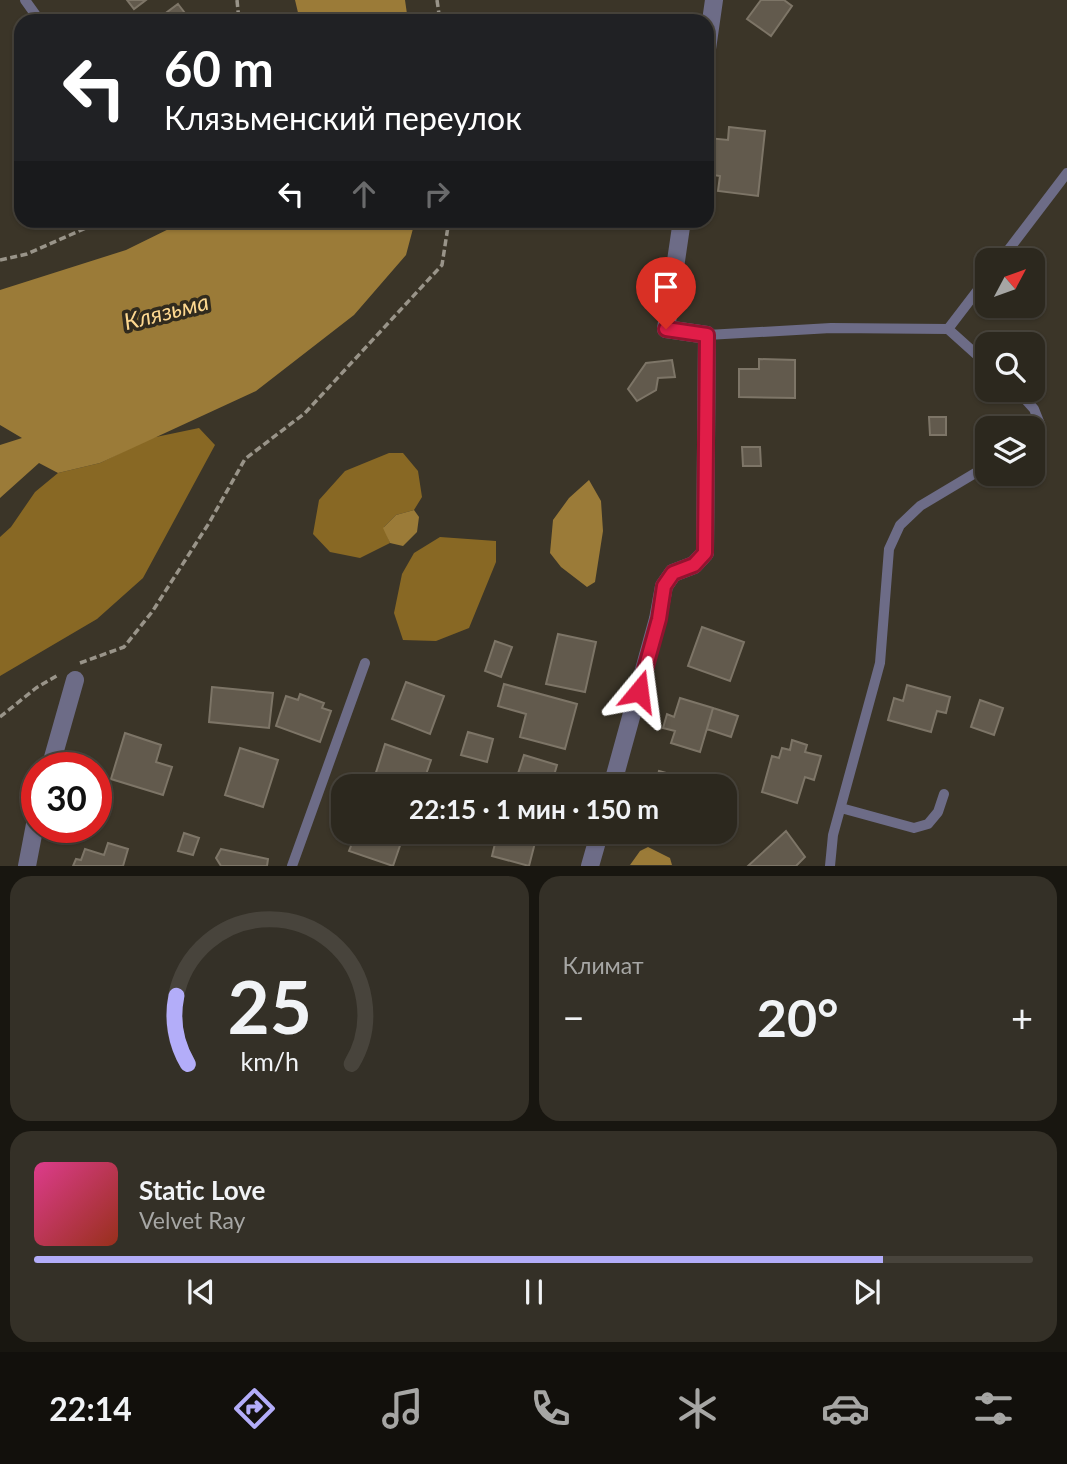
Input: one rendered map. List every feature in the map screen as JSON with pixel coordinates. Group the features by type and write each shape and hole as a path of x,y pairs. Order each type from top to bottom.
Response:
{"street":[{"path":"615,774 659,619 664,586 673,573 694,565 705,553 707,335 666,329 681,228"},
{"path":"54,752 71,672"},
{"path":"27,866 31,843"},
{"path":"590,866 596,844"}],"lane":[{"path":"25,0 35,14"},
{"path":"1010,248 1067,173"},
{"path":"948,329 975,294"},
{"path":"707,335 831,328 948,329 975,353"},
{"path":"830,866 833,835 880,663 889,550 900,525 920,506 975,473"},
{"path":"292,866 365,663"},
{"path":"841,808 914,828 928,824 939,812 944,793"}],"path":[{"path":"0,260 27,254 86,228"},
{"path":"0,717 36,688 124,646 152,612 209,523 245,459 305,413 442,265 448,228"}],"shaded area":[{"path":"199,428 215,445 143,578 97,619 0,676 0,537 11,527 35,492 58,473 100,463 151,438"},
{"path":"389,453 403,453 418,471 422,497 414,510 396,515 384,527 390,543 360,558 330,552 313,534 319,500 345,471"},
{"path":"440,537 496,541 496,562 469,628 436,641 403,640 394,613 402,574 414,553"}],"water":[{"path":"295,0 405,0 407,14 298,14"},
{"name":"Клязьма","path":"171,228 413,228 406,255 354,315 256,391 100,463 58,473 39,463 0,498 0,445 22,438 0,425 0,290 126,250"},
{"path":"589,480 601,501 603,531 595,582 587,587 561,567 550,553 553,520 569,498"},
{"path":"414,510 419,517 417,532 403,546 390,543 383,528 396,515"},
{"path":"648,847 670,858 672,865 630,865 640,851"}],"building":[{"path":"127,0 146,0 134,9"},
{"path":"761,0 784,0 792,6 771,36 747,19"},
{"path":"178,4 186,14 164,14"},
{"path":"729,127 765,131 758,196 718,191 720,176 714,175 714,139 728,140"},
{"path":"759,359 795,360 795,398 739,397 739,369 759,369"},
{"path":"672,360 675,377 658,378 656,390 637,401 628,389 646,363"},
{"path":"929,417 946,417 946,435 930,435"},
{"path":"742,447 760,447 761,466 743,466"},
{"path":"702,627 744,642 730,681 688,666"},
{"path":"558,634 596,642 585,692 546,684"},
{"path":"495,641 512,647 501,677 485,671"},
{"path":"406,682 444,696 430,734 392,719"},
{"path":"504,684 577,704 565,749 520,737 526,714 498,706"},
{"path":"907,685 950,697 946,713 937,711 931,732 888,720 894,698 903,701"},
{"path":"212,687 273,693 269,728 209,722"},
{"path":"300,694 324,703 322,708 331,711 320,742 276,726 286,696 298,700"},
{"path":"680,698 713,708 700,752 671,743 675,731 663,728 667,714 674,717"},
{"path":"980,700 1003,708 994,735 971,727"},
{"path":"713,708 738,716 731,737 707,729"},
{"path":"468,732 493,739 487,762 461,755"},
{"path":"125,733 161,745 156,762 172,767 163,795 112,779"},
{"path":"792,740 807,745 805,752 821,756 814,780 805,777 797,803 762,792 772,756 779,758 782,748 790,750"},
{"path":"385,744 431,760 426,774 375,774"},
{"path":"240,748 278,760 263,807 225,795"},
{"path":"524,755 557,765 554,774 518,774"},
{"path":"786,831 805,857 796,866 748,866"},
{"path":"184,833 199,838 193,855 178,851"},
{"path":"108,843 128,849 123,866 73,866 76,859 81,860 85,849 104,855"},
{"path":"352,844 401,844 393,866 349,851"},
{"path":"495,844 535,844 529,866 492,856"},
{"path":"221,849 268,859 267,866 221,866 216,858"}],"route":[{"path":"639,691 659,619 664,586 673,573 694,565 705,553 707,335 666,329"}]}
